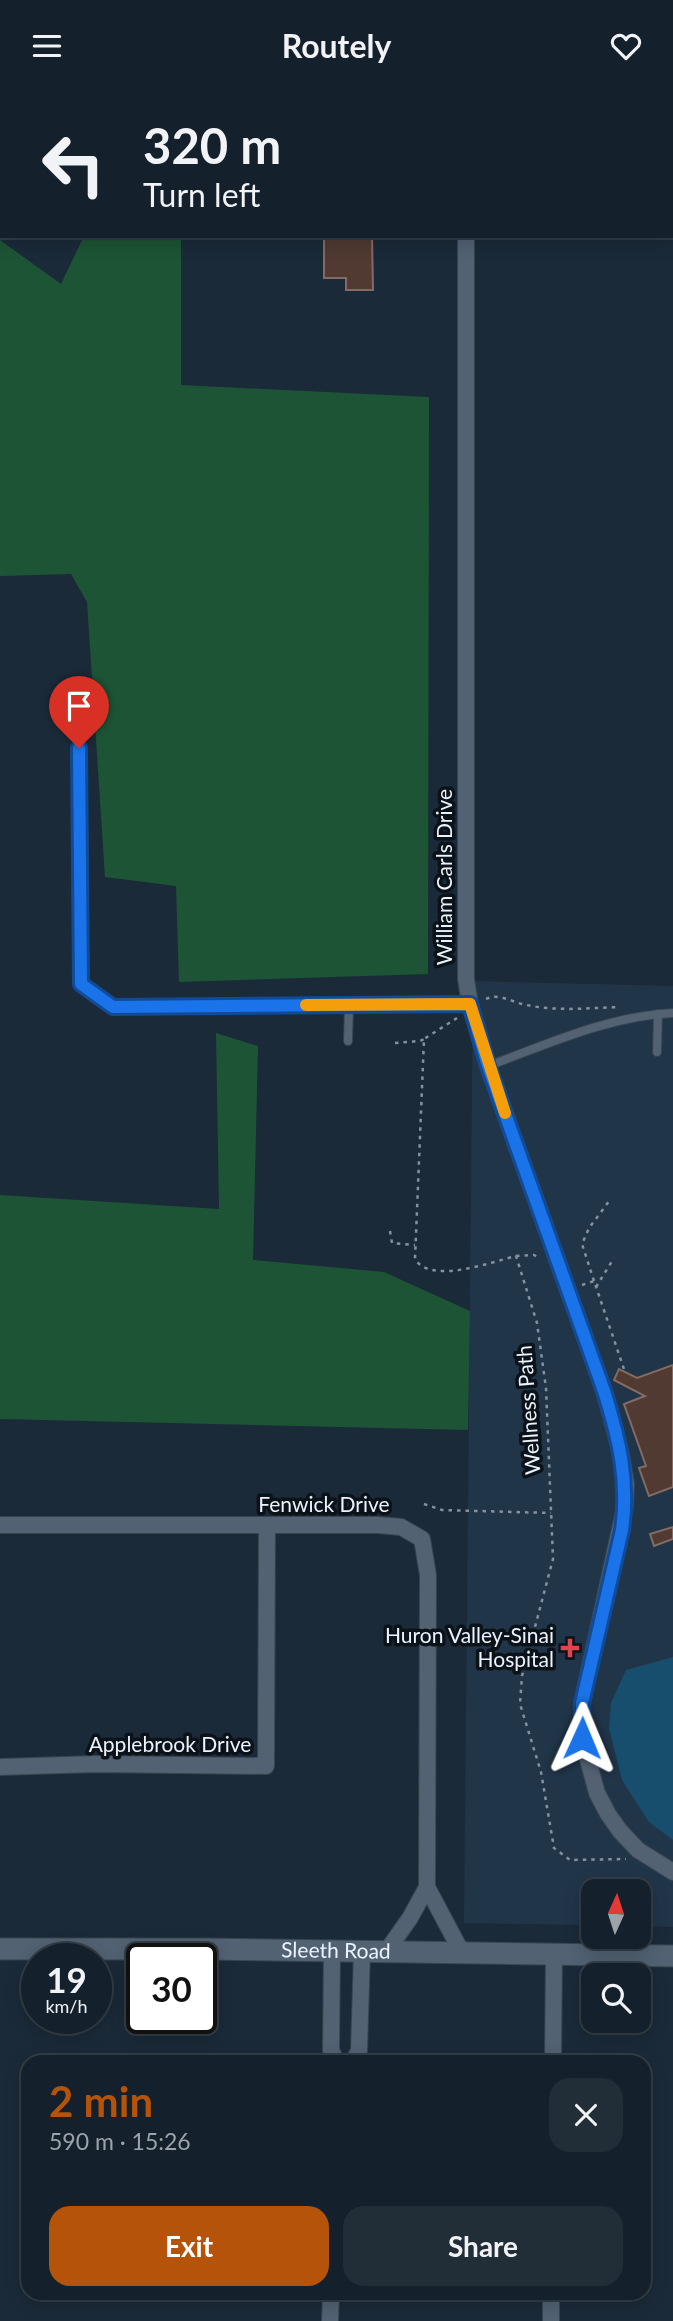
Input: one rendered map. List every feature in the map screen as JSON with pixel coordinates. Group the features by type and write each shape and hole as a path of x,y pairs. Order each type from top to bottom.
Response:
{"street":[{"name":"William Carls Drive","path":"466,238 466,979 470,1006 488,1066 604,1391 626,1484 622,1530 582,1703 582,1738 597,1793 608,1814 638,1850 673,1872"},
{"name":"Fenwick Drive","path":"0,1525 401,1527 422,1539 428,1575 427,1887 462,1953"},
{"name":"Applebrook Drive","path":"0,1767 96,1764 266,1766 267,1525"},
{"name":"Fenwick Drive","path":"386,1952 410,1918 427,1887"},
{"name":"Sleeth Road","path":"0,1949 673,1956"},
{"path":"332,1951 331,2050 333,2055"},
{"path":"357,2055 359,2051 362,1951"},
{"path":"553,2055 554,1954"},
{"path":"330,2321 331,2300"},
{"path":"551,2300 551,2321"}],"lane":[{"path":"79,721 81,984 113,1007 470,1006"},
{"path":"348,1041 349,1005"},
{"path":"488,1066 594,1027 628,1018 673,1013"},
{"path":"657,1052 658,1014"}],"path":[{"path":"395,1043 421,1041 470,1006 490,996 554,1010 620,1007"},
{"path":"390,1231 393,1243 415,1245 424,1039"},
{"path":"594,1281 582,1244 589,1228 610,1200"},
{"name":"Wellness Path","path":"415,1245 415,1259 418,1264 436,1271 453,1271 516,1256 537,1323 547,1388 553,1559 522,1676 520,1704 541,1772 554,1848 570,1860 613,1861 634,1858"},
{"path":"596,1287 614,1258"},
{"path":"424,1504 442,1510 551,1513"}],"shaded area":[{"name":"Huron Valley-Sinai Hospital","path":"473,981 673,986 673,1927 651,1926 651,1879 581,1879 581,1925 464,1923"},
{"path":"673,1657 673,1840 649,1822 622,1780 609,1728 611,1703 626,1670"}],"green space":[{"path":"83,238 181,238 181,385 429,397 428,974 179,982 176,886 105,877 87,602 71,574 0,576 0,240 61,284"},
{"path":"216,1033 258,1046 253,1260 384,1272 470,1311 468,1430 0,1419 0,1195 219,1209"}],"building":[{"path":"324,238 372,238 373,290 346,290 346,278 324,278"},
{"path":"673,1365 673,1487 649,1496 639,1468 646,1466 624,1404 645,1396 614,1380 619,1369 637,1378"},
{"path":"673,1527 673,1539 654,1546 650,1534"}],"slow traffic":[{"path":"306,1005 470,1004 505,1113"}],"place":[{"name":"Huron Valley-Sinai Hospital","path":"570,1648"}],"route":[{"path":"79,748 81,984 113,1007 470,1004 488,1066 604,1391 626,1484 622,1530 582,1703 582,1738"}]}
